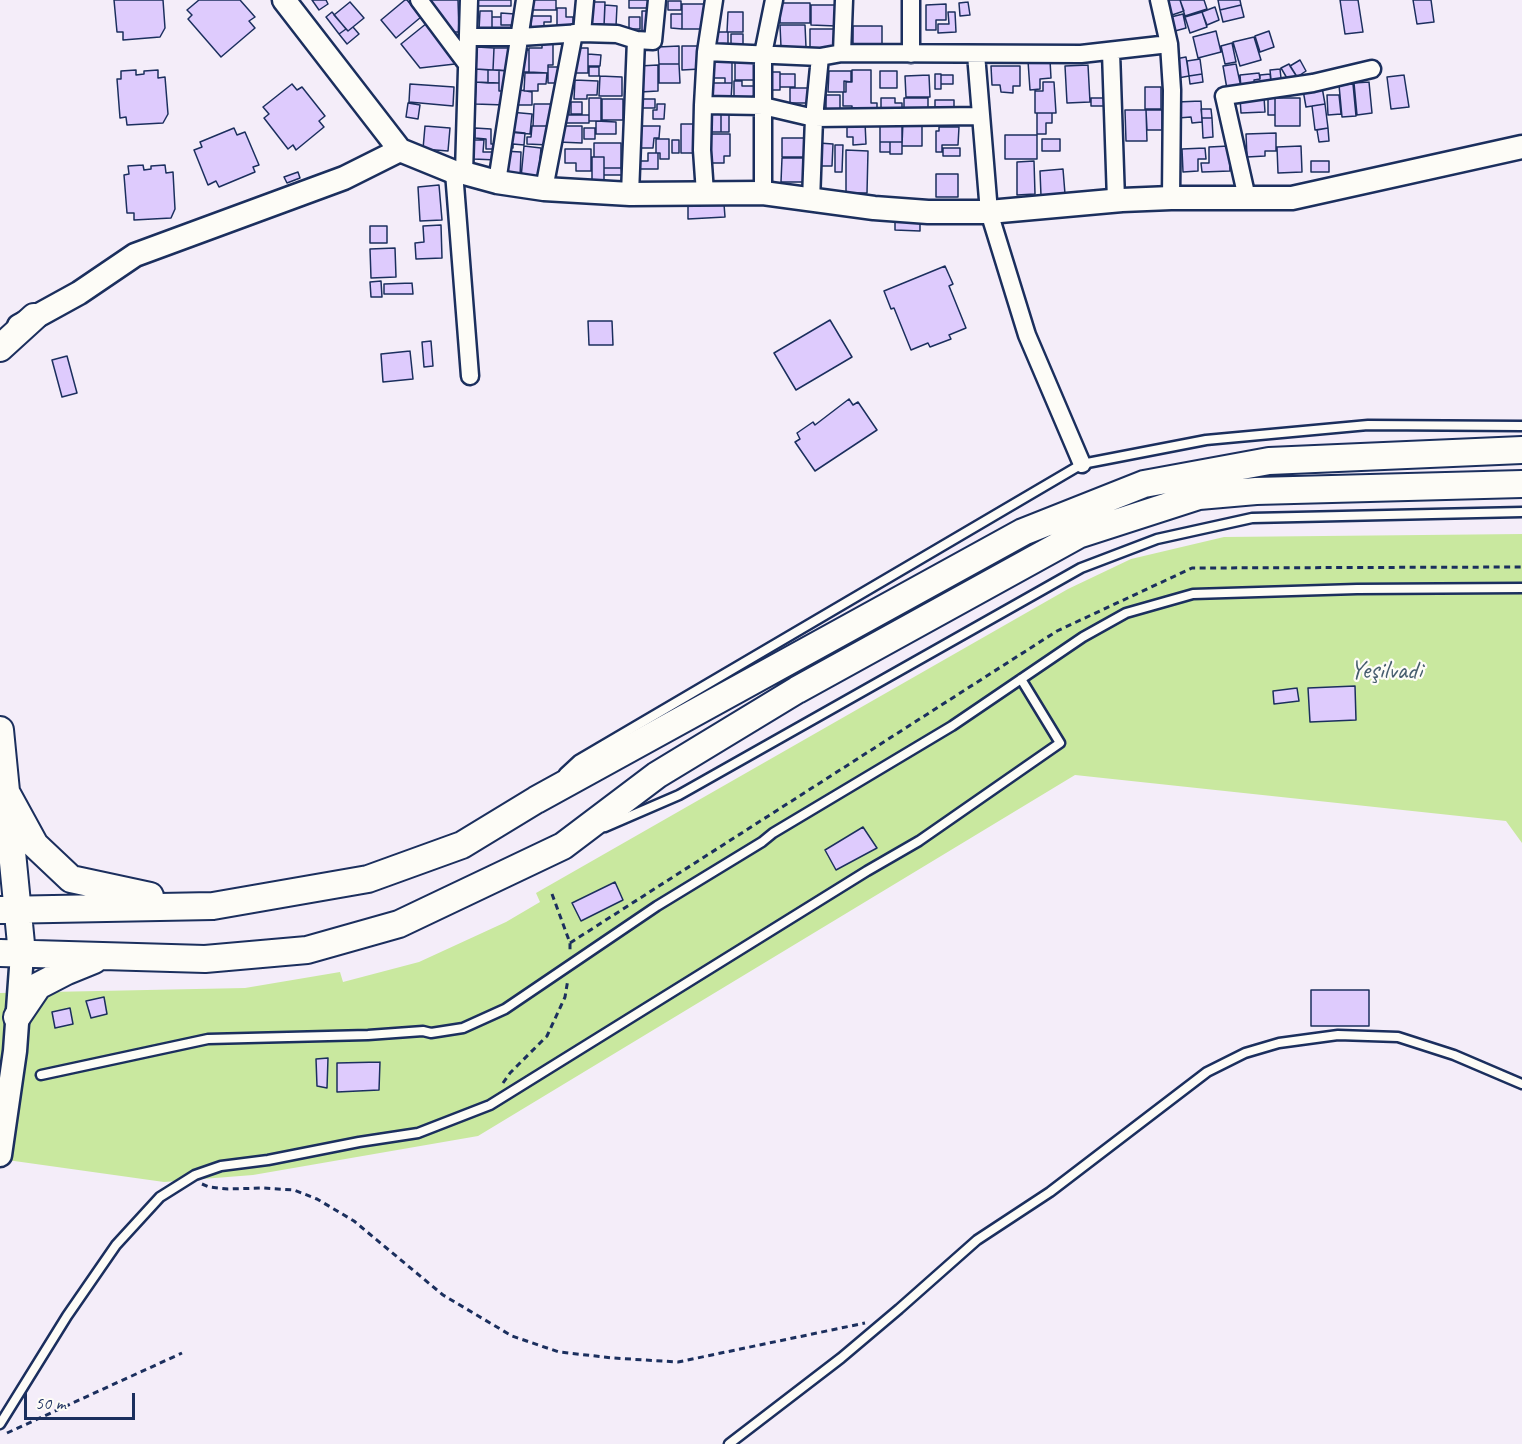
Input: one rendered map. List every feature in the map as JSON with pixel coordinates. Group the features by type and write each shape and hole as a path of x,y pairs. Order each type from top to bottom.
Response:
{"main road":[{"path":"0,320 34,317"},
{"path":"0,348 34,317"},
{"path":"9,910 213,906 368,879 462,845 536,800 1023,532 1144,484 1269,461 1522,450"},
{"path":"0,730 6,792 11,954 205,959 308,950 399,924 563,846 657,775 797,690 1078,535 1199,496 1256,491 1522,484"},
{"path":"6,792 35,845 71,879 213,906"},
{"path":"17,1017 38,986 67,971 105,956"}],"street":[{"path":"284,0 400,150 459,172 497,182 544,189 630,194 763,193 811,201 928,212 989,212 1116,200 1292,198 1522,147"},
{"path":"418,0 466,63"},
{"path":"469,0 459,172 470,376"},
{"path":"497,182 525,0"},
{"path":"544,189 585,0"},
{"path":"468,37 520,37 578,33 617,34 636,40 653,41 657,0"},
{"path":"705,193 702,150 703,105 706,52 714,0"},
{"path":"763,193 763,54 774,0"},
{"path":"842,53 844,0"},
{"path":"911,54 912,0"},
{"path":"1159,0 1168,44 1172,90 1171,198"},
{"path":"630,194 636,40"},
{"path":"706,52 820,57 842,53 1081,54 1168,44"},
{"path":"1111,52 1116,200"},
{"path":"976,54 989,212 1027,336 1082,464"},
{"path":"811,201 814,118 820,57"},
{"path":"1247,198 1224,96 1313,83 1372,69"},
{"path":"703,105 763,106 814,118 981,116"},
{"path":"0,336 79,293 135,255 344,178 400,150"},
{"path":"0,1155 17,1017 11,954"},
{"path":"0,1054 6,1114"}],"lane":[{"path":"536,800 578,760 1082,464 1206,440 1368,425 1522,426"},
{"path":"563,846 680,795 1081,568 1156,539 1252,518 1522,512"},
{"path":"41,1075 208,1039 368,1035 423,1031 431,1033 463,1028 505,1009 657,906 762,842 772,833 952,726 1083,637 1125,613 1193,594 1358,589 1522,588"},
{"path":"0,1424 67,1316 116,1245 160,1197 190,1178 221,1166 268,1160 418,1133 489,1105 919,841 1060,743 1021,680"},
{"path":"729,1444 890,1317 977,1240 1050,1192 1207,1072 1245,1053 1279,1043 1338,1035 1398,1037 1454,1055 1522,1084"}],"path":[{"path":"489,1105 510,1073 547,1036 565,997 571,964 570,943 552,894"},
{"path":"190,1178 209,1187 294,1190 317,1199 354,1221 443,1295 512,1336 560,1352 678,1362 890,1317"},
{"path":"0,1437 182,1353"}],"green space":[{"name":"Yeşilvadi","path":"1522,534 1522,843 1506,821 1075,775 478,1136 253,1175 164,1182 0,1159 0,993 245,988 340,972 343,982 419,962 506,922 540,902 536,893 1068,589 1131,559 1224,537"}],"building":[{"path":"114,0 163,0 165,28 160,37 123,40 123,32 117,32"},
{"path":"199,0 240,0 255,17 249,21 255,28 221,57 188,19 192,15 187,10"},
{"path":"312,0 326,0 328,4 319,10"},
{"path":"405,0 421,17 396,38 381,20"},
{"path":"428,0 458,0 459,32 445,32"},
{"path":"478,0 511,0 511,6 478,6"},
{"path":"533,0 556,0 556,10 533,10"},
{"path":"629,0 654,0 654,8 629,8"},
{"path":"1167,0 1180,0 1184,11 1172,15"},
{"path":"1180,0 1204,0 1207,9 1185,16"},
{"path":"1218,0 1240,0 1241,5 1220,10"},
{"path":"1340,0 1358,0 1363,32 1345,34"},
{"path":"1413,0 1431,0 1434,22 1417,24"},
{"path":"668,1 681,1 681,10 668,10"},
{"path":"350,2 364,18 348,31 334,15"},
{"path":"586,2 605,2 604,26 586,25"},
{"path":"968,2 970,15 960,16 959,3"},
{"path":"780,3 810,3 810,23 780,23"},
{"path":"682,4 708,4 704,29 682,29"},
{"path":"946,4 946,20 936,20 936,30 926,30 926,5"},
{"path":"605,5 617,6 616,26 604,26"},
{"path":"811,5 836,5 836,26 811,25"},
{"path":"1241,5 1244,17 1223,22 1220,10"},
{"path":"1215,7 1219,20 1207,25 1202,12"},
{"path":"557,8 566,8 566,17 573,17 573,29 557,29"},
{"path":"480,11 492,11 492,31 479,31"},
{"path":"642,11 651,11 651,37 642,37"},
{"path":"332,12 346,29 339,34 326,17"},
{"path":"728,12 743,12 743,32 727,32"},
{"path":"948,12 955,12 956,32 938,33 938,24 949,24"},
{"path":"1202,12 1207,27 1190,33 1185,17"},
{"path":"501,13 515,14 515,25 501,25"},
{"path":"671,14 682,14 682,29 671,28"},
{"path":"1183,14 1186,28 1175,31 1171,17"},
{"path":"531,16 551,16 551,22 544,22 544,31 531,31"},
{"path":"492,17 501,17 501,25 511,25 511,32 492,31"},
{"path":"629,17 640,17 640,29 629,29"},
{"path":"427,23 453,52 455,64 420,68 401,44"},
{"path":"780,25 805,25 806,47 781,47"},
{"path":"853,26 882,26 882,50 853,50"},
{"path":"353,27 359,34 347,44 339,34"},
{"path":"810,29 836,29 836,53 810,52"},
{"path":"1216,31 1221,52 1198,58 1193,37"},
{"path":"1269,31 1274,47 1260,52 1255,36"},
{"path":"714,32 728,32 728,47 723,47 723,44 714,44"},
{"path":"731,34 743,34 743,50 731,50"},
{"path":"1254,37 1261,60 1240,66 1233,42"},
{"path":"542,43 553,43 553,65 548,65 548,73 529,72 529,48 542,48"},
{"path":"1232,43 1236,62 1225,64 1221,46"},
{"path":"679,46 679,64 659,64 658,47"},
{"path":"682,46 700,46 700,69 682,70"},
{"path":"477,47 494,48 493,70 476,69"},
{"path":"494,48 510,48 509,71 493,70"},
{"path":"575,48 588,48 588,73 575,73"},
{"path":"519,50 529,50 529,72 518,72"},
{"path":"588,54 601,55 600,66 588,66"},
{"path":"1186,57 1189,76 1178,78 1175,59"},
{"path":"709,59 732,60 732,83 725,83 725,78 709,78"},
{"path":"1200,59 1202,74 1189,76 1187,61"},
{"path":"1050,60 1051,78 1040,79 1040,89 1030,90 1028,61"},
{"path":"1300,60 1306,71 1297,77 1290,66"},
{"path":"735,61 758,61 758,80 735,80"},
{"path":"659,64 679,64 680,83 659,83"},
{"path":"1236,64 1241,87 1227,89 1223,66"},
{"path":"1289,64 1299,80 1291,85 1281,68"},
{"path":"658,65 658,91 640,92 639,66"},
{"path":"1088,65 1090,102 1067,103 1065,66"},
{"path":"991,66 1020,66 1020,86 1013,86 1013,93 1001,92 1000,85 992,85"},
{"path":"548,67 560,67 560,83 548,83"},
{"path":"589,67 599,67 599,76 589,76"},
{"path":"476,69 488,70 488,83 476,82"},
{"path":"1280,69 1282,87 1272,89 1270,70"},
{"path":"136,70 136,75 144,74 144,71 158,70 158,78 165,77 168,114 163,123 127,125 126,117 120,118 117,79 121,79 121,71"},
{"path":"488,70 499,70 499,83 488,83"},
{"path":"499,70 509,71 509,91 499,91"},
{"path":"852,70 871,70 871,103 877,103 877,113 852,112 852,106 843,106 843,92 846,92 846,82 852,82"},
{"path":"829,71 851,71 851,82 844,81 844,92 828,92"},
{"path":"880,71 897,71 897,88 880,88"},
{"path":"768,72 780,72 780,90 769,90"},
{"path":"525,73 547,73 546,84 538,84 538,91 524,91"},
{"path":"1259,73 1260,79 1254,80 1255,86 1241,88 1240,75"},
{"path":"780,74 795,74 795,87 780,87"},
{"path":"935,74 941,74 941,89 935,89"},
{"path":"1202,74 1203,82 1190,84 1189,76"},
{"path":"1270,74 1272,89 1255,91 1254,80 1260,79 1260,75"},
{"path":"929,75 930,97 906,97 905,76"},
{"path":"941,75 953,75 953,84 941,84"},
{"path":"1404,75 1409,107 1391,109 1387,77"},
{"path":"600,76 622,77 622,96 599,96"},
{"path":"575,80 598,81 597,95 587,95 587,99 574,99"},
{"path":"734,81 742,81 742,86 757,86 757,105 734,105"},
{"path":"476,82 499,83 499,91 505,91 505,105 475,104"},
{"path":"1043,82 1054,82 1056,113 1035,113 1035,91 1043,91"},
{"path":"1369,82 1372,113 1357,115 1354,83"},
{"path":"708,83 732,83 731,100 708,100"},
{"path":"292,84 297,90 302,87 325,116 319,121 324,127 296,150 293,145 288,149 264,118 269,114 263,107"},
{"path":"410,84 454,87 453,106 409,102"},
{"path":"1353,84 1356,116 1342,117 1339,85"},
{"path":"1145,87 1161,87 1161,109 1145,109"},
{"path":"1322,87 1325,104 1306,107 1303,90"},
{"path":"790,88 814,88 814,103 790,103"},
{"path":"514,89 532,92 532,105 513,105"},
{"path":"826,95 840,95 840,110 826,110"},
{"path":"1327,95 1339,95 1341,114 1328,115"},
{"path":"1264,97 1265,112 1241,113 1240,98"},
{"path":"589,98 601,98 601,121 589,121"},
{"path":"881,98 895,98 895,103 902,103 902,114 881,114"},
{"path":"904,98 928,98 928,115 904,115"},
{"path":"1091,98 1104,98 1104,106 1091,106"},
{"path":"1268,98 1275,98 1275,115 1268,115"},
{"path":"1275,98 1300,98 1300,126 1275,126"},
{"path":"602,99 623,99 623,120 602,120"},
{"path":"641,99 655,99 655,108 641,108"},
{"path":"935,100 954,100 954,112 935,112"},
{"path":"1201,101 1202,122 1192,123 1191,117 1178,118 1177,102"},
{"path":"571,102 582,102 582,114 571,114"},
{"path":"408,103 420,105 418,119 406,117"},
{"path":"534,104 552,104 551,126 533,126"},
{"path":"657,104 665,104 664,119 653,119 653,110 657,110"},
{"path":"1325,104 1328,128 1315,130 1312,106"},
{"path":"563,109 569,109 569,115 589,115 589,123 563,123"},
{"path":"1201,109 1211,109 1212,118 1202,118"},
{"path":"1125,110 1146,110 1147,141 1126,141"},
{"path":"1146,110 1162,110 1162,130 1147,130"},
{"path":"510,112 532,114 530,134 508,132"},
{"path":"705,113 721,113 721,132 705,132"},
{"path":"1037,113 1052,113 1052,123 1046,123 1046,134 1037,134"},
{"path":"721,114 729,114 729,132 721,132"},
{"path":"1202,118 1212,118 1213,137 1203,138"},
{"path":"903,120 922,121 922,146 902,146"},
{"path":"596,121 616,122 616,134 596,134"},
{"path":"847,122 865,122 866,144 853,145 853,137 847,137"},
{"path":"681,124 695,124 695,153 681,153"},
{"path":"425,126 450,128 448,151 423,149"},
{"path":"532,126 550,126 549,145 527,144 527,137 531,137"},
{"path":"558,126 582,126 582,143 558,142"},
{"path":"637,126 660,126 659,138 654,138 653,148 637,148"},
{"path":"880,126 902,126 902,142 880,142"},
{"path":"939,127 959,127 958,145 942,145 942,152 936,152 936,131 939,131"},
{"path":"234,128 237,135 245,132 259,165 253,167 255,172 219,187 216,181 208,185 194,150 202,147 200,142"},
{"path":"475,128 491,129 491,144 494,144 494,149 486,149 486,139 475,138"},
{"path":"584,128 595,128 595,139 584,139"},
{"path":"1328,128 1329,141 1319,142 1317,130"},
{"path":"506,131 525,133 524,145 513,144 513,148 504,147"},
{"path":"1276,133 1276,151 1265,151 1265,156 1247,157 1246,134"},
{"path":"704,134 730,134 730,156 724,156 724,163 705,163"},
{"path":"1005,135 1037,135 1037,159 1005,159"},
{"path":"782,138 807,138 807,157 782,157"},
{"path":"656,139 669,139 669,159 660,159 660,153 656,153"},
{"path":"1042,139 1060,139 1060,151 1042,151"},
{"path":"472,140 484,140 483,152 497,152 497,160 473,159"},
{"path":"672,140 679,140 679,153 672,153"},
{"path":"880,142 890,142 890,152 880,152"},
{"path":"890,142 902,142 902,154 890,154"},
{"path":"594,143 621,143 621,168 604,168 604,157 594,157"},
{"path":"819,143 833,144 832,166 819,166"},
{"path":"835,145 843,145 842,172 835,172"},
{"path":"524,146 541,148 538,180 521,178"},
{"path":"1229,146 1230,171 1202,172 1201,163 1209,163 1209,147"},
{"path":"1301,146 1302,172 1278,173 1277,147"},
{"path":"943,148 960,148 960,156 943,156"},
{"path":"1205,148 1206,159 1198,159 1198,171 1183,172 1182,149"},
{"path":"565,149 591,149 591,171 576,171 576,163 565,163"},
{"path":"846,150 868,151 867,193 846,193"},
{"path":"503,151 521,152 520,177 502,176"},
{"path":"648,153 658,153 658,169 636,169 635,161 648,161"},
{"path":"592,157 604,157 604,180 592,180"},
{"path":"782,158 806,158 806,182 781,182"},
{"path":"1034,161 1035,194 1017,195 1017,162"},
{"path":"1311,161 1329,161 1329,172 1311,172"},
{"path":"143,165 144,170 151,169 151,166 165,165 166,173 173,172 175,209 171,218 134,220 134,213 127,213 124,175 129,174 128,166"},
{"path":"604,168 621,168 622,175 604,175"},
{"path":"1063,169 1065,194 1041,196 1040,171"},
{"path":"298,172 300,178 287,183 284,177"},
{"path":"936,174 958,174 958,197 936,197"},
{"path":"439,185 442,220 420,221 418,187"},
{"path":"724,204 725,217 688,219 688,205"},
{"path":"895,221 920,222 920,231 895,230"},
{"path":"441,225 442,258 416,259 415,243 424,242 423,226"},
{"path":"370,226 387,226 387,243 370,243"},
{"path":"395,248 396,277 371,278 370,249"},
{"path":"945,266 953,284 949,286 966,328 949,335 951,339 930,347 928,343 911,350 894,308 891,309 884,291"},
{"path":"381,281 382,297 371,297 370,282"},
{"path":"412,283 413,294 384,294 384,284"},
{"path":"830,320 852,357 796,390 774,353"},
{"path":"588,321 612,321 613,345 589,345"},
{"path":"431,341 433,366 424,367 422,342"},
{"path":"410,351 413,379 383,382 381,354"},
{"path":"67,356 77,393 62,397 52,360"},
{"path":"849,399 853,405 858,402 877,430 815,471 795,442 800,439 797,433 813,422 815,425"},
{"path":"1355,686 1356,720 1310,722 1308,688"},
{"path":"1297,688 1299,701 1274,704 1273,691"},
{"path":"863,827 877,848 836,870 825,850"},
{"path":"615,882 623,900 581,921 572,903"},
{"path":"1311,990 1369,990 1369,1026 1311,1026"},
{"path":"104,997 107,1014 91,1018 86,1001"},
{"path":"70,1008 73,1024 55,1028 52,1012"},
{"path":"328,1058 327,1088 317,1086 316,1059"},
{"path":"380,1062 379,1090 337,1092 337,1063"}]}
